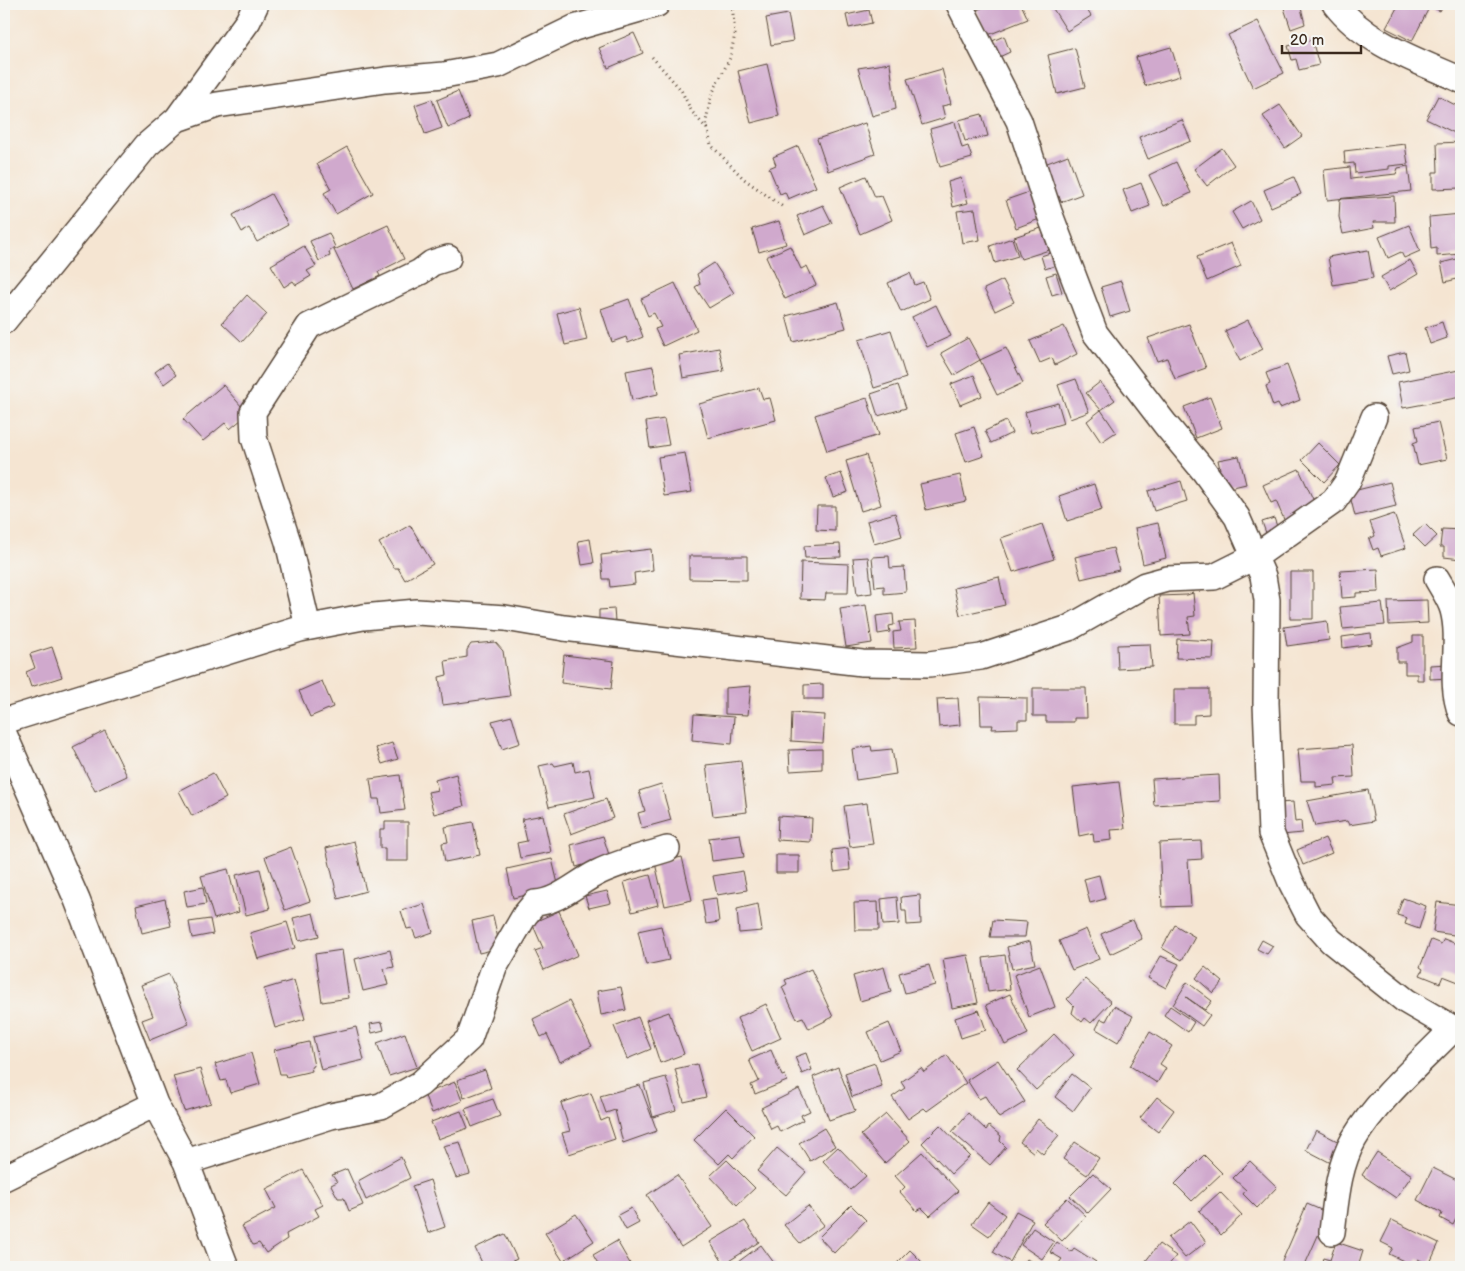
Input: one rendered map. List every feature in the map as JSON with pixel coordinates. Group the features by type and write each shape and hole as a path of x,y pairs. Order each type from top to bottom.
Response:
{"street":[{"path":"4,321 147,145 177,119 248,21 256,4"},
{"path":"177,119 217,105 385,80 444,75 498,65 574,28 657,4"},
{"path":"959,4 1019,121 1049,212 1095,333 1204,471 1237,517 1256,556 1263,576 1267,600 1268,784 1272,833 1280,859 1308,915 1331,941 1406,1001 1458,1030 1382,1102 1354,1139 1337,1184 1332,1232"},
{"path":"1335,4 1341,12 1388,49 1461,80"},
{"path":"308,627 288,542 254,438 253,412 309,326 420,272 432,263 448,258"},
{"path":"4,721 241,646 308,627 363,617 417,612 446,613 862,663 929,664 981,657 1026,644 1069,628 1145,585 1167,579 1214,577 1256,556 1334,501 1348,481 1374,417"},
{"path":"1437,578 1452,609 1457,641 1454,680 1461,713"},
{"path":"4,734 77,900 155,1104 186,1162 226,1267"},
{"path":"186,1162 331,1116 381,1106 420,1084 469,1039 494,968 525,915 535,903 542,903 561,894 596,873 668,849"},
{"path":"4,1178 155,1104"}],"path":[{"path":"732,4 735,34 730,58 711,96 706,121 711,145 744,179 783,207"},
{"path":"652,57 680,90 692,112 708,130"}],"building":[{"path":"985,4 1021,4 1028,19 988,35 977,10 986,6"},
{"path":"1050,4 1083,4 1091,16 1067,31"},
{"path":"1300,4 1305,24 1291,29 1284,8"},
{"path":"1399,4 1444,4 1440,11 1430,6 1412,41 1386,28"},
{"path":"869,10 872,23 849,28 846,15"},
{"path":"788,14 793,41 771,45 766,18"},
{"path":"1258,21 1284,73 1253,88 1228,35"},
{"path":"634,33 643,53 608,68 599,48"},
{"path":"1004,36 1010,52 997,58 990,42"},
{"path":"1312,40 1319,65 1299,70 1296,59 1292,60 1288,46"},
{"path":"1171,47 1180,76 1145,86 1136,57"},
{"path":"1075,48 1085,87 1057,94 1048,55"},
{"path":"890,63 896,109 872,116 858,68"},
{"path":"767,64 779,116 751,123 738,71"},
{"path":"942,69 951,104 942,106 945,118 922,125 907,79"},
{"path":"458,91 469,119 448,128 437,100"},
{"path":"1438,96 1461,108 1461,136 1426,119"},
{"path":"432,99 442,128 425,134 415,105"},
{"path":"1280,105 1302,136 1285,148 1263,116"},
{"path":"982,114 988,136 965,141 959,120"},
{"path":"1182,120 1191,141 1148,159 1139,137"},
{"path":"955,122 962,148 968,146 972,158 940,167 930,129"},
{"path":"865,123 875,154 828,171 817,139"},
{"path":"1461,142 1461,188 1433,189 1433,172 1438,172 1437,143"},
{"path":"1405,144 1408,164 1389,166 1389,169 1355,173 1354,163 1345,164 1344,151"},
{"path":"798,146 816,187 788,199 785,192 780,194 769,168 776,165 773,157"},
{"path":"347,147 373,193 336,214 324,193 331,189 317,164"},
{"path":"1222,148 1234,165 1207,186 1194,169"},
{"path":"1068,155 1082,194 1061,202 1059,196 1054,198 1042,165"},
{"path":"1176,162 1191,193 1164,206 1149,175"},
{"path":"1408,166 1411,191 1327,200 1324,170 1350,167 1351,179 1396,174 1398,168"},
{"path":"866,176 875,197 882,196 892,220 860,234 840,187"},
{"path":"1294,177 1301,194 1271,207 1264,190"},
{"path":"961,178 968,203 953,207 948,182"},
{"path":"1141,183 1150,206 1132,213 1123,190"},
{"path":"1032,191 1042,218 1016,228 1006,200"},
{"path":"271,194 288,225 257,242 249,228 242,232 233,215"},
{"path":"1394,196 1395,222 1373,222 1374,228 1343,234 1339,217 1340,199"},
{"path":"1251,201 1260,219 1242,229 1232,212"},
{"path":"823,205 832,223 805,235 797,216"},
{"path":"975,209 980,240 962,243 957,211"},
{"path":"1461,214 1461,254 1437,256 1437,248 1431,249 1429,217"},
{"path":"779,221 786,244 759,252 752,229"},
{"path":"388,225 404,259 378,272 380,276 353,289 334,250"},
{"path":"1409,225 1420,251 1404,258 1401,252 1388,258 1379,237"},
{"path":"1041,228 1049,250 1021,259 1014,237"},
{"path":"329,233 335,247 329,252 330,256 319,261 310,241"},
{"path":"1012,238 1018,256 995,263 990,246"},
{"path":"1231,243 1241,266 1207,281 1197,257"},
{"path":"304,246 316,266 307,271 311,276 296,285 293,281 284,287 271,265"},
{"path":"790,246 801,269 807,266 816,285 785,299 766,257"},
{"path":"1368,250 1373,278 1333,285 1328,257"},
{"path":"1050,253 1054,266 1045,269 1041,256"},
{"path":"1461,258 1461,278 1445,282 1441,263"},
{"path":"1410,260 1418,274 1389,291 1381,277"},
{"path":"714,263 734,293 709,308 695,287 700,284 697,274"},
{"path":"910,273 915,285 923,282 930,299 901,312 888,283"},
{"path":"1056,273 1062,292 1052,295 1046,276"},
{"path":"1003,280 1014,302 995,311 984,289"},
{"path":"1121,281 1130,311 1110,317 1101,287"},
{"path":"675,283 697,330 663,346 655,329 661,327 654,313 648,316 641,299"},
{"path":"247,295 267,314 242,342 222,323"},
{"path":"629,299 643,337 628,343 626,337 612,342 601,309"},
{"path":"838,302 846,328 793,342 786,316"},
{"path":"936,305 951,336 927,347 912,317"},
{"path":"579,307 587,340 565,345 557,313"},
{"path":"1248,320 1263,349 1240,361 1225,331"},
{"path":"1442,322 1447,338 1430,344 1425,328"},
{"path":"1189,324 1206,368 1175,379 1167,358 1157,361 1148,338"},
{"path":"1064,326 1077,354 1055,365 1052,358 1040,363 1030,341"},
{"path":"891,330 906,378 874,388 859,340"},
{"path":"968,338 980,360 954,375 941,353"},
{"path":"719,348 724,371 683,378 679,355"},
{"path":"1006,348 1023,383 997,395 980,360"},
{"path":"1405,352 1409,370 1392,374 1387,356"},
{"path":"167,363 176,375 164,384 155,372"},
{"path":"1287,365 1300,400 1280,408 1278,404 1273,406 1266,386 1270,384 1266,373"},
{"path":"653,366 658,394 632,400 626,371"},
{"path":"1459,370 1461,397 1403,408 1398,382"},
{"path":"974,375 982,396 960,405 951,384"},
{"path":"1076,379 1089,412 1070,419 1058,385"},
{"path":"1100,382 1115,400 1101,410 1086,393"},
{"path":"223,385 248,414 230,429 225,423 203,441 183,419"},
{"path":"898,385 906,408 878,416 871,394"},
{"path":"759,388 763,399 770,398 776,420 708,438 699,404"},
{"path":"1210,397 1222,428 1196,438 1184,407"},
{"path":"867,398 879,435 827,451 815,415"},
{"path":"1058,403 1064,423 1031,433 1025,412"},
{"path":"1101,410 1116,432 1101,442 1087,421"},
{"path":"664,419 669,445 650,448 646,422"},
{"path":"1006,421 1012,433 991,443 985,431"},
{"path":"1438,422 1447,459 1418,465 1413,443 1418,441 1415,427"},
{"path":"974,427 984,456 966,462 956,433"},
{"path":"1318,443 1340,465 1324,482 1302,460"},
{"path":"685,453 692,492 664,496 658,457"},
{"path":"866,455 881,505 861,511 846,461"},
{"path":"1239,456 1246,484 1221,490 1216,471 1220,469 1218,460"},
{"path":"1299,469 1318,510 1286,524 1276,501 1271,503 1263,485"},
{"path":"841,473 848,492 833,497 826,478"},
{"path":"960,475 966,501 926,510 920,484"},
{"path":"1181,481 1187,501 1154,511 1148,491"},
{"path":"1390,482 1396,506 1355,516 1349,492"},
{"path":"1094,484 1102,510 1067,521 1059,496"},
{"path":"817,506 835,506 835,531 816,530"},
{"path":"895,513 902,536 874,544 867,521"},
{"path":"1394,514 1406,548 1381,556 1378,548 1373,550 1369,539 1375,536 1370,522"},
{"path":"1274,518 1278,529 1266,533 1262,522"},
{"path":"1158,523 1166,558 1143,564 1135,528"},
{"path":"1042,524 1054,559 1013,572 1001,538"},
{"path":"1425,524 1437,536 1425,547 1413,535"},
{"path":"410,525 433,564 405,580 398,568 394,568 379,543"},
{"path":"1442,529 1461,530 1461,559 1444,557 1444,547 1440,547"},
{"path":"590,539 594,563 582,565 578,541"},
{"path":"840,544 841,557 805,558 804,546"},
{"path":"1113,548 1119,570 1081,579 1075,557"},
{"path":"651,549 653,570 634,573 635,584 610,587 609,579 603,579 601,555"},
{"path":"689,556 747,556 747,580 689,579"},
{"path":"889,556 890,568 904,567 906,592 884,594 884,586 875,587 872,557"},
{"path":"868,557 872,593 857,595 853,558"},
{"path":"801,562 849,564 848,593 826,593 825,600 800,599"},
{"path":"1378,569 1379,592 1356,593 1356,597 1342,598 1340,571"},
{"path":"1290,572 1313,572 1313,619 1290,619"},
{"path":"999,577 1005,605 960,615 954,588"},
{"path":"1193,593 1195,616 1188,617 1190,634 1161,636 1159,596"},
{"path":"1427,600 1428,623 1389,625 1388,601"},
{"path":"1382,603 1385,625 1343,629 1340,607"},
{"path":"866,605 872,643 846,647 840,609"},
{"path":"614,609 615,621 599,622 599,610"},
{"path":"893,614 894,625 889,626 890,632 878,634 876,616"},
{"path":"915,621 917,647 894,648 893,632 901,631 899,622"},
{"path":"1327,621 1329,640 1287,646 1284,627"},
{"path":"1371,633 1372,644 1343,648 1342,637"},
{"path":"1413,636 1423,636 1423,680 1417,680 1417,674 1405,674 1405,662 1397,662 1397,648 1413,642"},
{"path":"1177,639 1214,641 1213,659 1176,658"},
{"path":"495,642 503,651 510,696 443,705 439,677 447,675 445,661 467,657 467,650 471,644"},
{"path":"1150,644 1152,667 1118,669 1117,645"},
{"path":"52,647 62,677 31,687 26,672 35,668 30,654"},
{"path":"564,655 614,661 611,689 561,683"},
{"path":"1449,664 1449,678 1430,679 1430,665"},
{"path":"322,681 333,707 310,717 299,691"},
{"path":"823,684 823,699 804,699 804,685"},
{"path":"751,686 748,715 725,714 725,688"},
{"path":"1033,688 1086,688 1087,718 1074,718 1074,722 1046,722 1046,716 1033,716"},
{"path":"1174,689 1209,689 1209,714 1194,715 1194,724 1174,724"},
{"path":"980,697 1027,698 1027,720 1018,720 1018,728 992,729 993,725 981,725"},
{"path":"958,698 960,725 939,727 937,699"},
{"path":"792,713 825,715 823,743 791,741"},
{"path":"694,714 734,717 732,744 692,740"},
{"path":"512,716 520,743 502,749 492,721"},
{"path":"105,731 127,776 95,791 73,747"},
{"path":"392,743 398,759 382,764 376,748"},
{"path":"1352,745 1354,777 1335,778 1336,785 1316,787 1316,781 1301,781 1298,749"},
{"path":"871,746 872,751 892,749 896,774 856,780 852,749"},
{"path":"822,749 822,769 790,771 789,750"},
{"path":"741,761 747,812 713,816 706,765"},
{"path":"573,762 575,772 589,769 595,797 549,807 539,766 553,763 555,766"},
{"path":"213,773 226,798 192,816 179,791"},
{"path":"456,774 464,806 434,814 428,792 438,790 435,780"},
{"path":"400,775 405,810 381,813 379,799 373,799 370,779"},
{"path":"1219,775 1220,801 1154,805 1152,779"},
{"path":"1119,782 1125,829 1111,830 1112,840 1094,842 1093,833 1079,836 1073,787"},
{"path":"661,784 671,820 642,828 638,813 645,811 639,791"},
{"path":"1368,790 1374,821 1349,825 1347,821 1315,826 1307,801"},
{"path":"606,799 613,818 571,834 564,814"},
{"path":"1293,802 1295,822 1301,821 1302,833 1282,835 1279,803"},
{"path":"867,803 873,844 850,847 844,806"},
{"path":"543,815 551,852 520,858 517,843 527,841 522,819"},
{"path":"778,816 812,818 811,842 777,840"},
{"path":"385,822 408,822 408,861 385,861 385,848 380,848 380,829 385,829"},
{"path":"473,822 480,855 445,862 442,843 448,842 445,827"},
{"path":"740,834 744,857 712,861 709,838"},
{"path":"603,836 610,858 576,867 571,845"},
{"path":"1325,838 1332,853 1303,865 1297,850"},
{"path":"354,841 366,891 338,899 326,848"},
{"path":"1201,841 1202,859 1188,860 1191,906 1162,907 1159,843"},
{"path":"291,847 310,901 285,910 265,857"},
{"path":"848,848 850,870 834,872 832,850"},
{"path":"776,855 799,855 799,873 776,873"},
{"path":"682,857 692,900 665,906 655,863"},
{"path":"552,859 559,888 513,898 507,869"},
{"path":"228,869 239,912 214,919 201,876"},
{"path":"260,869 270,909 246,915 236,875"},
{"path":"743,871 747,890 717,895 713,876"},
{"path":"650,875 658,905 632,912 624,882"},
{"path":"1099,875 1105,899 1090,903 1084,879"},
{"path":"203,887 206,904 187,907 184,891"},
{"path":"607,891 611,903 589,908 585,896"},
{"path":"920,895 921,924 907,925 906,911 902,911 901,897"},
{"path":"897,897 899,924 883,925 881,899"},
{"path":"716,898 719,922 706,924 702,900"},
{"path":"1403,898 1426,906 1419,929 1405,924 1407,918 1397,915"},
{"path":"165,899 171,926 142,933 136,906"},
{"path":"878,902 879,930 855,930 854,903"},
{"path":"1437,902 1461,905 1461,936 1433,932"},
{"path":"424,904 433,932 416,938 412,928 407,929 401,911"},
{"path":"758,904 762,931 739,933 737,909"},
{"path":"559,911 578,955 544,970 535,951 543,948 532,923"},
{"path":"313,913 319,936 299,941 293,918"},
{"path":"493,916 500,948 479,953 472,921"},
{"path":"210,919 213,934 192,938 189,922"},
{"path":"993,920 1027,922 1025,937 990,937"},
{"path":"1133,920 1142,939 1110,954 1101,934"},
{"path":"287,922 295,948 258,959 250,933"},
{"path":"1175,925 1195,937 1182,960 1162,948"},
{"path":"661,926 669,960 646,965 638,931"},
{"path":"1086,929 1099,959 1072,970 1059,941"},
{"path":"1444,939 1459,945 1457,950 1461,951 1461,983 1443,976 1440,983 1420,975 1423,969 1420,967 1431,940 1441,944"},
{"path":"1262,940 1273,946 1267,954 1257,949"},
{"path":"1030,941 1035,964 1012,969 1007,947"},
{"path":"342,950 349,998 322,1002 315,954"},
{"path":"390,950 394,967 384,969 388,985 363,991 355,959"},
{"path":"968,955 978,1003 952,1008 943,959"},
{"path":"1005,955 1010,989 988,992 983,958"},
{"path":"1161,956 1179,964 1166,988 1148,978"},
{"path":"929,965 935,985 905,993 899,973"},
{"path":"1040,965 1055,1007 1029,1017 1014,975"},
{"path":"884,967 891,992 860,1001 853,976"},
{"path":"1205,967 1223,982 1213,993 1196,978"},
{"path":"811,969 833,1017 809,1029 803,1017 797,1019 782,987 787,984 785,980"},
{"path":"169,974 189,1024 150,1040 142,1020 153,1016 141,985"},
{"path":"1085,979 1111,1002 1091,1023 1085,1018 1082,1022 1072,1013 1074,1006 1067,999"},
{"path":"294,980 305,1019 275,1028 264,989"},
{"path":"1187,982 1212,1001 1205,1010 1186,997 1210,1015 1202,1026 1173,1005"},
{"path":"621,987 626,1010 601,1015 597,991"},
{"path":"1010,994 1028,1034 1005,1045 986,1005"},
{"path":"569,1001 592,1046 560,1062 547,1034 541,1037 533,1019"},
{"path":"766,1004 781,1038 752,1051 737,1018"},
{"path":"1114,1006 1133,1016 1118,1042 1096,1029 1101,1019 1106,1021"},
{"path":"1170,1006 1194,1022 1188,1032 1164,1015"},
{"path":"979,1010 986,1030 961,1038 955,1018"},
{"path":"669,1012 684,1054 660,1063 646,1020"},
{"path":"638,1017 651,1049 627,1059 614,1026"},
{"path":"382,1022 384,1030 372,1033 370,1024"},
{"path":"889,1023 901,1051 880,1060 868,1032"},
{"path":"356,1027 364,1060 321,1070 313,1037"},
{"path":"1150,1032 1172,1046 1160,1064 1166,1068 1157,1083 1130,1066"},
{"path":"405,1033 417,1067 389,1076 377,1043"},
{"path":"1054,1034 1074,1055 1036,1090 1017,1070"},
{"path":"309,1042 314,1066 311,1067 312,1071 286,1077 285,1074 280,1074 274,1050"},
{"path":"771,1050 782,1076 785,1075 787,1081 755,1094 751,1085 759,1081 749,1060"},
{"path":"251,1053 260,1084 230,1093 226,1080 221,1081 215,1064"},
{"path":"806,1053 812,1070 802,1074 795,1057"},
{"path":"947,1055 966,1083 927,1111 924,1108 908,1119 892,1097 905,1088 901,1082 921,1068 924,1072"},
{"path":"998,1060 1025,1102 999,1118 985,1096 979,1099 967,1080"},
{"path":"875,1063 882,1087 852,1097 845,1073"},
{"path":"697,1064 706,1097 684,1102 675,1069"},
{"path":"838,1067 855,1111 829,1120 813,1077"},
{"path":"200,1069 211,1103 184,1111 173,1076"},
{"path":"485,1070 491,1088 464,1098 457,1080"},
{"path":"1072,1074 1090,1088 1073,1111 1055,1097"},
{"path":"666,1077 676,1110 653,1117 644,1083"},
{"path":"455,1082 462,1101 432,1113 424,1094"},
{"path":"640,1085 657,1131 623,1143 615,1110 606,1113 600,1096"},
{"path":"799,1089 810,1111 801,1115 803,1120 780,1132 777,1126 771,1129 761,1108"},
{"path":"591,1093 601,1121 608,1118 615,1139 569,1154 562,1133 570,1131 561,1103"},
{"path":"1157,1097 1174,1110 1158,1132 1140,1118"},
{"path":"493,1099 500,1116 472,1127 465,1109"},
{"path":"726,1108 754,1136 733,1158 729,1154 719,1164 694,1140"},
{"path":"461,1111 468,1128 438,1139 431,1122"},
{"path":"968,1113 986,1130 989,1126 1001,1136 1000,1141 1006,1147 990,1165 952,1132"},
{"path":"886,1114 910,1141 885,1163 861,1135"},
{"path":"1038,1119 1059,1135 1043,1154 1036,1148 1034,1153 1020,1142"},
{"path":"940,1125 970,1156 951,1174 922,1143"},
{"path":"824,1128 835,1146 810,1161 799,1143"},
{"path":"1316,1130 1341,1143 1331,1163 1306,1150"},
{"path":"460,1142 470,1174 456,1178 443,1146"},
{"path":"1075,1142 1099,1158 1087,1175 1063,1159"},
{"path":"838,1147 866,1176 850,1190 823,1161"},
{"path":"777,1148 806,1172 786,1195 757,1171"},
{"path":"922,1152 958,1191 930,1216 922,1208 917,1211 900,1192 905,1187 895,1176"},
{"path":"1377,1152 1412,1175 1396,1198 1362,1175"},
{"path":"1204,1155 1222,1173 1192,1201 1175,1184"},
{"path":"401,1157 410,1178 366,1200 358,1181"},
{"path":"727,1160 755,1188 737,1205 710,1176"},
{"path":"1250,1161 1277,1187 1257,1208 1243,1194 1246,1190 1233,1178"},
{"path":"1433,1168 1461,1182 1461,1222 1456,1219 1453,1225 1440,1218 1442,1213 1417,1200"},
{"path":"347,1169 363,1205 349,1211 344,1198 338,1198 331,1185 337,1182 332,1175"},
{"path":"303,1170 323,1205 315,1209 319,1216 286,1234 287,1239 266,1253 259,1243 253,1245 242,1226 276,1208 266,1189"},
{"path":"1093,1173 1111,1189 1088,1213 1070,1196"},
{"path":"677,1175 712,1227 681,1247 647,1195"},
{"path":"430,1180 445,1227 428,1233 412,1186"},
{"path":"1220,1192 1242,1215 1221,1235 1199,1211"},
{"path":"1067,1198 1086,1216 1062,1241 1043,1223"},
{"path":"988,1202 1005,1215 989,1236 972,1224"},
{"path":"1307,1204 1328,1213 1304,1267 1280,1266"},
{"path":"851,1205 866,1220 834,1253 819,1237"},
{"path":"808,1206 824,1225 800,1243 784,1225"},
{"path":"631,1208 639,1223 626,1230 618,1215"},
{"path":"1016,1211 1033,1220 1010,1262 993,1252"},
{"path":"576,1214 594,1241 563,1261 545,1233"},
{"path":"1392,1220 1439,1243 1429,1265 1418,1259 1414,1266 1389,1254 1393,1248 1381,1242"},
{"path":"745,1221 759,1242 724,1264 710,1242"},
{"path":"1190,1221 1206,1242 1185,1258 1168,1238"},
{"path":"1033,1228 1054,1242 1042,1259 1021,1245"},
{"path":"505,1234 517,1259 499,1267 484,1267 475,1248"},
{"path":"617,1241 632,1267 600,1267 593,1255"},
{"path":"1057,1242 1071,1252 1074,1248 1096,1262 1092,1267 1056,1267 1062,1259 1050,1252"},
{"path":"1336,1242 1363,1251 1358,1267 1320,1267 1323,1258 1330,1260"},
{"path":"1159,1244 1176,1256 1167,1267 1141,1267"},
{"path":"761,1245 777,1267 742,1267 738,1262"},
{"path":"910,1250 927,1267 893,1267"},
{"path":"1027,1259 1039,1267 1022,1267"}]}
